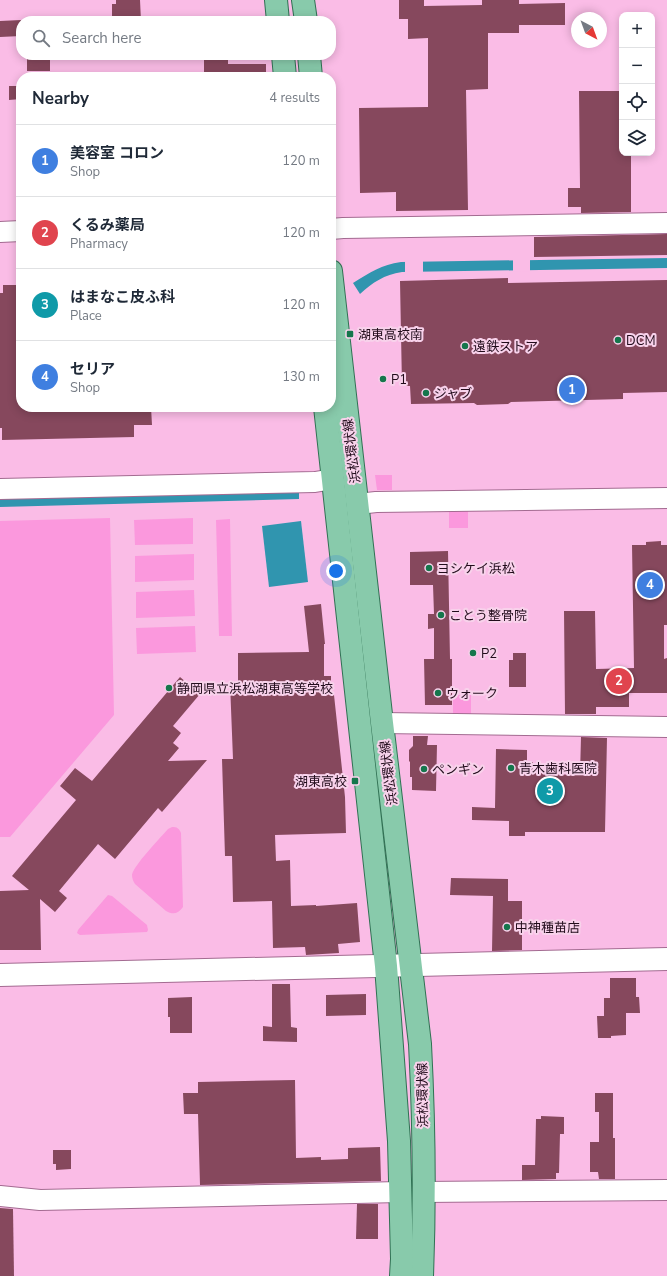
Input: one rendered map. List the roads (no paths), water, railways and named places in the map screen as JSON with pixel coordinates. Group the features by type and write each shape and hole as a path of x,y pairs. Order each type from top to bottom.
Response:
{"main road":[{"path":"276,0 278,16"},
{"path":"303,0 305,16"},
{"path":"283,60 284,72"},
{"path":"309,60 311,72"},
{"name":"浜松環状線","path":"336,313 421,1051 423,1192 422,1276"},
{"name":"浜松環状線","path":"326,412 386,966 399,1141 401,1276"}],"street":[{"path":"336,229 667,223"},
{"path":"0,232 16,231"},
{"path":"0,490 315,482 333,479"},
{"path":"358,504 376,502 667,498"},
{"path":"382,723 667,727"},
{"path":"0,975 667,960"},
{"path":"423,1192 667,1190"},
{"path":"0,1196 40,1200 400,1192"}],"water":[{"path":"667,258 667,268 402,272 379,280 360,294 353,283 382,267 401,262"},
{"path":"299,492 299,499 0,507 0,499"},
{"path":"301,521 308,582 269,587 262,526"}],"place":[{"name":"湖東高校南","path":"350,334"},
{"name":"DCM","path":"618,340"},
{"name":"遠鉄ストア","path":"465,346"},
{"name":"P1","path":"383,379"},
{"name":"美容室 コロン","path":"572,390"},
{"name":"ジャブ","path":"426,393"},
{"name":"ヨシケイ浜松","path":"429,568"},
{"name":"セリア","path":"650,585"},
{"name":"ことう整骨院","path":"441,615"},
{"name":"P2","path":"473,653"},
{"name":"くるみ薬局","path":"619,681"},
{"name":"静岡県立浜松湖東高等学校","path":"169,688"},
{"name":"ウォーク","path":"438,693"},
{"name":"青木歯科医院","path":"511,768"},
{"name":"ペンギン","path":"424,769"},
{"name":"湖東高校","path":"355,781"},
{"name":"はまなこ皮ふ科","path":"550,791"},
{"name":"中神種苗店","path":"507,927"}]}
